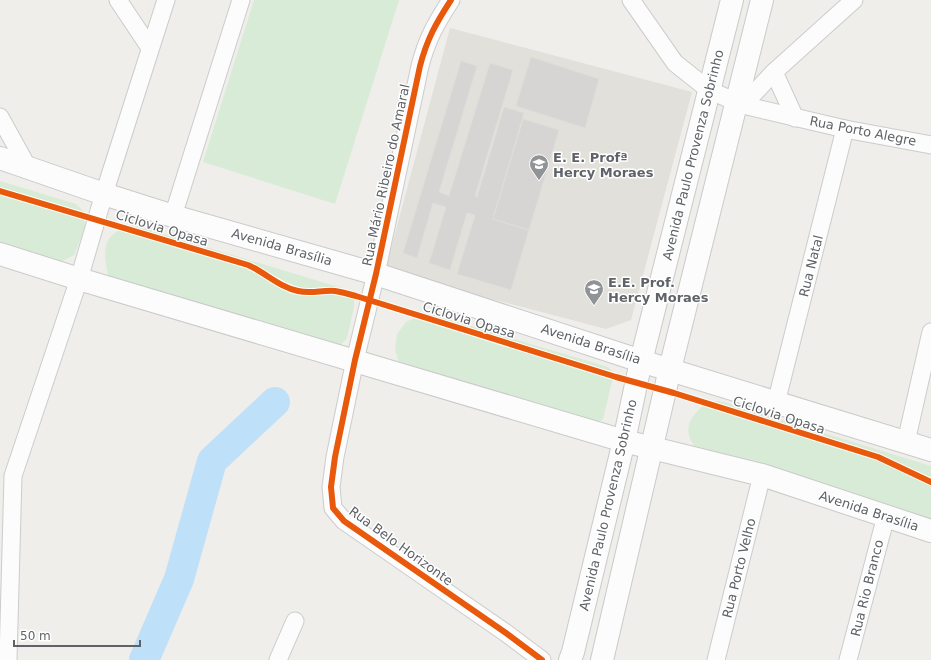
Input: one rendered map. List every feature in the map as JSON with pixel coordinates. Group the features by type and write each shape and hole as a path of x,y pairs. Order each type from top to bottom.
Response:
{"main road":[{"name":"Avenida Paulo Provenza Sobrinho","path":"570,660 624,441 641,361 732,0"},
{"path":"602,660 670,369 740,104 762,0"},
{"name":"Avenida Brasília","path":"0,158 173,216 376,274 641,361 931,450"},
{"name":"Avenida Brasília","path":"0,254 79,279 624,441 762,475 931,531"}],"street":[{"path":"118,0 150,48"},
{"path":"8,660 7,476 79,279 104,194 166,0"},
{"path":"173,216 241,0"},
{"name":"Rua Mário Ribeiro do Amaral","path":"355,360 376,274 425,48 436,24 451,0"},
{"name":"Rua Porto Alegre","path":"631,0 675,64 709,90 740,104 795,118 931,145"},
{"path":"740,104 854,0"},
{"name":"Rua Porto Alegre","path":"774,72 795,118"},
{"path":"0,117 27,166"},
{"name":"Rua Natal","path":"776,403 845,129"},
{"path":"906,442 931,332"},
{"name":"Rua Belo Horizonte","path":"355,360 335,456 331,487 333,508 344,520 506,633 542,660"},
{"name":"Rua Porto Velho","path":"716,660 762,475"},
{"name":"Rua Rio Branco","path":"848,660 886,516"},
{"path":"278,660 295,621"}],"shaded area":[{"name":"E. E. Profª Hercy Moraes","path":"450,28 692,92 631,320 606,329 385,271"}],"green space":[{"path":"254,0 399,0 335,204 203,162"},
{"path":"0,181 76,204 84,212 85,228 74,255 55,265 0,247"},
{"path":"133,225 345,289 354,297 354,307 347,338 338,348 118,281 108,275 105,249 110,237 123,228"},
{"path":"430,314 608,367 614,373 603,419 594,426 399,363 395,350 397,334 406,322 419,316"},
{"path":"709,401 720,401 931,466 931,525 705,455 694,445 688,431 694,415"}],"building":[{"path":"531,57 599,79 585,128 516,106"},
{"path":"461,61 477,66 439,192 449,196 490,63 513,70 475,196 477,197 504,107 524,113 493,219 529,230 511,290 457,274 475,215 467,213 450,270 429,263 446,207 433,203 417,258 403,253"},
{"path":"523,119 559,130 529,230 493,219"}],"waterway":[{"path":"144,660 179,579 212,461 275,402"}],"cycle path":[{"path":"451,0 432,32 420,66 335,457 331,487 333,508 344,521 506,633 542,660"},
{"name":"Ciclovia Opasa","path":"0,191 248,265 291,289 303,292 335,291 348,294 616,377 674,393 878,457 931,482"}],"place":[{"name":"E. E. Profª Hercy Moraes","path":"539,181"},
{"name":"E.E. Prof. Hercy Moraes","path":"594,306"}]}
